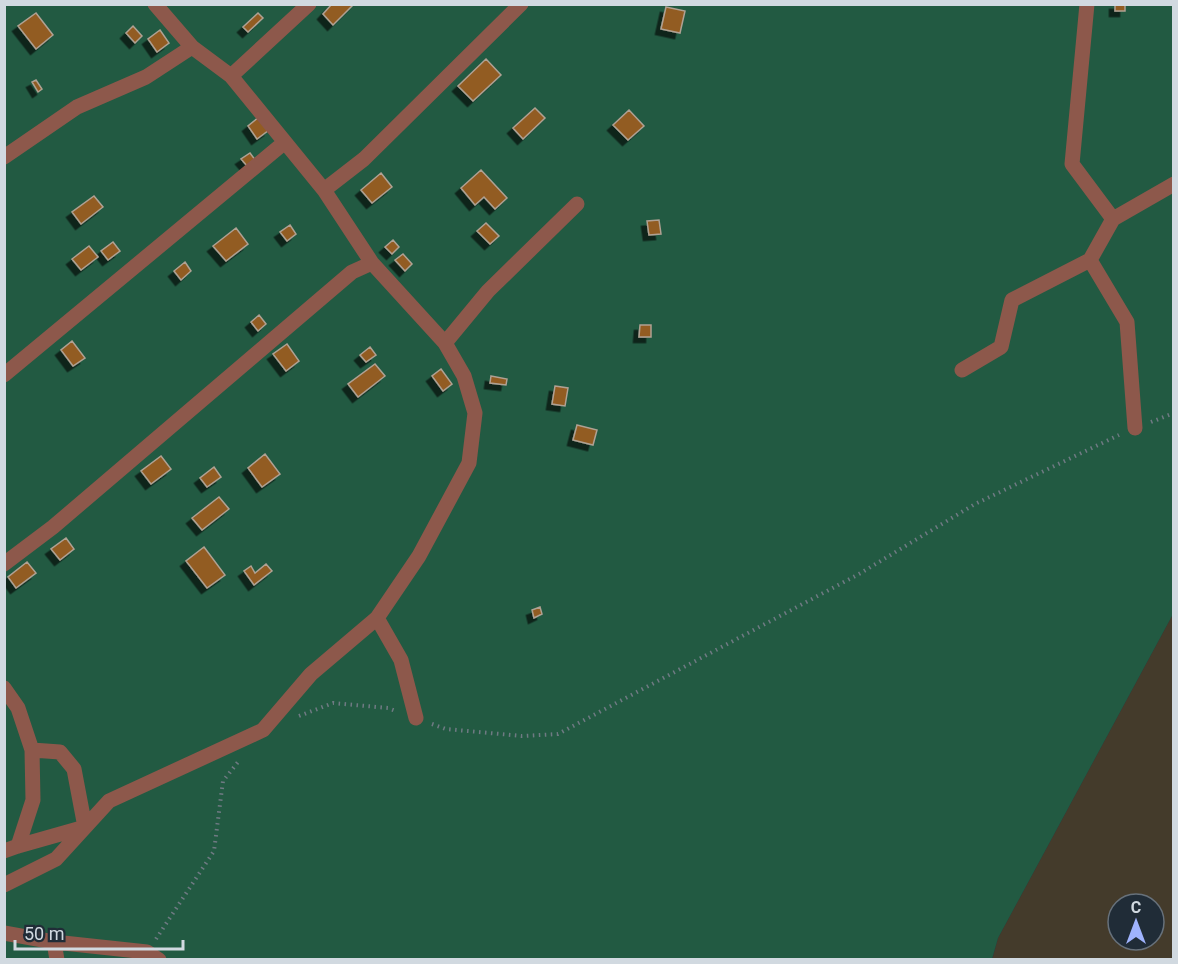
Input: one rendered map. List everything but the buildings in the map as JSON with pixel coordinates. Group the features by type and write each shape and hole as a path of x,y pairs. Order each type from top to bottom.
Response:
{"street":[{"path":"4,885 56,860 109,801 263,730 311,674 377,618 419,556 469,463 475,413 464,376 445,343 372,263 324,190 231,76 192,47 155,4"},
{"path":"231,76 309,4"},
{"path":"324,190 364,159 521,4"},
{"path":"1087,4 1072,164 1113,219"},
{"path":"4,157 77,107 146,77 192,47"},
{"path":"4,375 285,142"},
{"path":"962,370 1001,347 1012,300 1090,260 1113,219 1173,184"},
{"path":"445,343 488,291 577,204"},
{"path":"1090,260 1126,322 1135,428"},
{"path":"4,564 62,519 352,272 372,263"},
{"path":"377,618 401,660 416,718"},
{"path":"4,688 18,708 32,750 33,800 11,848"},
{"path":"32,750 60,752 74,769 86,827"},
{"path":"11,848 86,827"},
{"path":"4,933 153,956"},
{"path":"54,942 57,960"}],"path":[{"path":"297,717 333,704 388,708 446,729 522,736 558,734 859,574 975,504 1135,428 1173,413"},
{"path":"153,956 214,851 223,781 243,755"}],"shaded area":[{"path":"1173,614 1173,959 992,960 998,938"}],"green space":[{"path":"5,5 1173,5 1173,614 998,938 992,959 5,960"}]}
